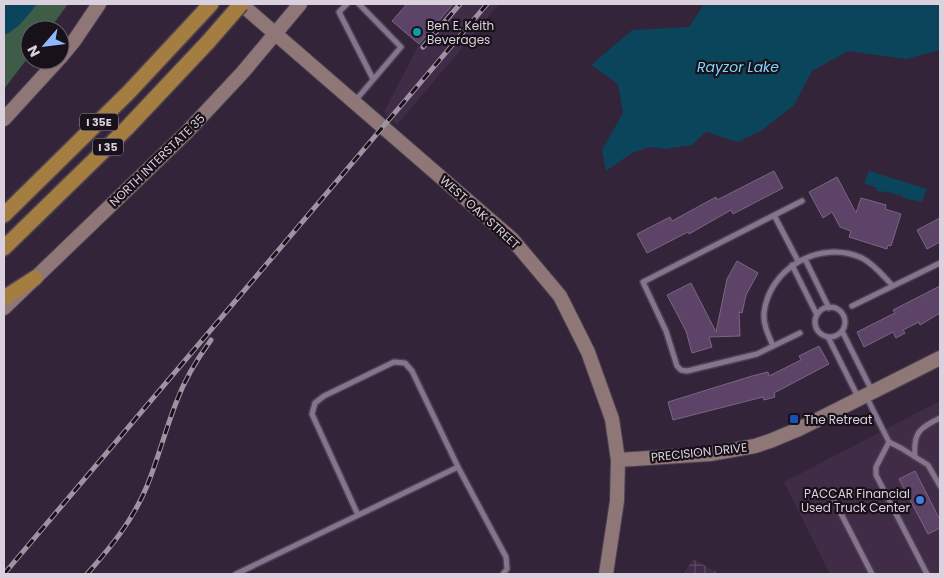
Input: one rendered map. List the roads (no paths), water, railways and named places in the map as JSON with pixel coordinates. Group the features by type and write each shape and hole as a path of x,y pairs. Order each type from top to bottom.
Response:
{"highway":[{"name":"I 35E","path":"4,215 129,92 211,4"},
{"name":"I 35","path":"4,248 126,128 208,42 241,4"},
{"path":"4,298 35,278"}],"street":[{"path":"70,46 99,4"},
{"name":"WEST OAK STREET","path":"241,4 512,238 560,296 588,352 612,419 618,460 617,501 606,574"},
{"name":"NORTH INTERSTATE 35","path":"4,308 186,133 300,4"},
{"path":"4,119 49,70"},
{"name":"PRECISION DRIVE","path":"618,460 710,454 755,446 799,430 940,358"}],"lane":[{"path":"347,4 339,12 373,79"},
{"path":"355,101 401,47 359,4"},
{"path":"800,333 758,354 687,371 681,370 666,331 643,282 802,201"},
{"path":"774,215 798,262"},
{"path":"773,346 766,328 764,315 767,299 773,286 792,265 826,252 844,253 863,259 893,286"},
{"path":"805,259 828,308"},
{"path":"852,306 940,263"},
{"path":"792,265 817,315 816,327 820,334 828,337 836,336 842,331"},
{"path":"817,315 822,310 828,308 837,309 842,315 844,323 842,331 866,395 889,442 928,465 940,486"},
{"path":"828,337 866,395"},
{"path":"358,515 312,414 315,403 324,396 394,362 405,363 412,371 458,467 506,557 507,569 502,574"},
{"path":"915,457 914,442 916,437 929,424 940,418"},
{"path":"889,442 876,467 876,475 927,574"},
{"path":"236,574 458,467"},
{"path":"834,500 872,574"}],"water":[{"path":"4,4 37,4 23,20 20,20 18,26 4,35"},
{"name":"Rayzor Lake","path":"704,4 940,4 940,50 906,59 848,51 812,71 794,105 761,131 737,142 706,132 692,145 665,149 650,147 632,153 606,171 602,150 623,113 618,84 591,65 632,30 689,27"},
{"path":"869,171 927,189 922,202 884,191 883,193 876,190 877,188 864,183"}],"railway":[{"path":"423,47 460,4"},
{"path":"4,574 487,4"},
{"path":"87,574 121,533 135,510 151,476 179,395 191,370 211,340"}],"place":[{"name":"Ben E. Keith Beverages","path":"417,32"},
{"name":"The Retreat","path":"794,419"},
{"name":"PACCAR Financial Used Truck Center","path":"920,500"}]}
